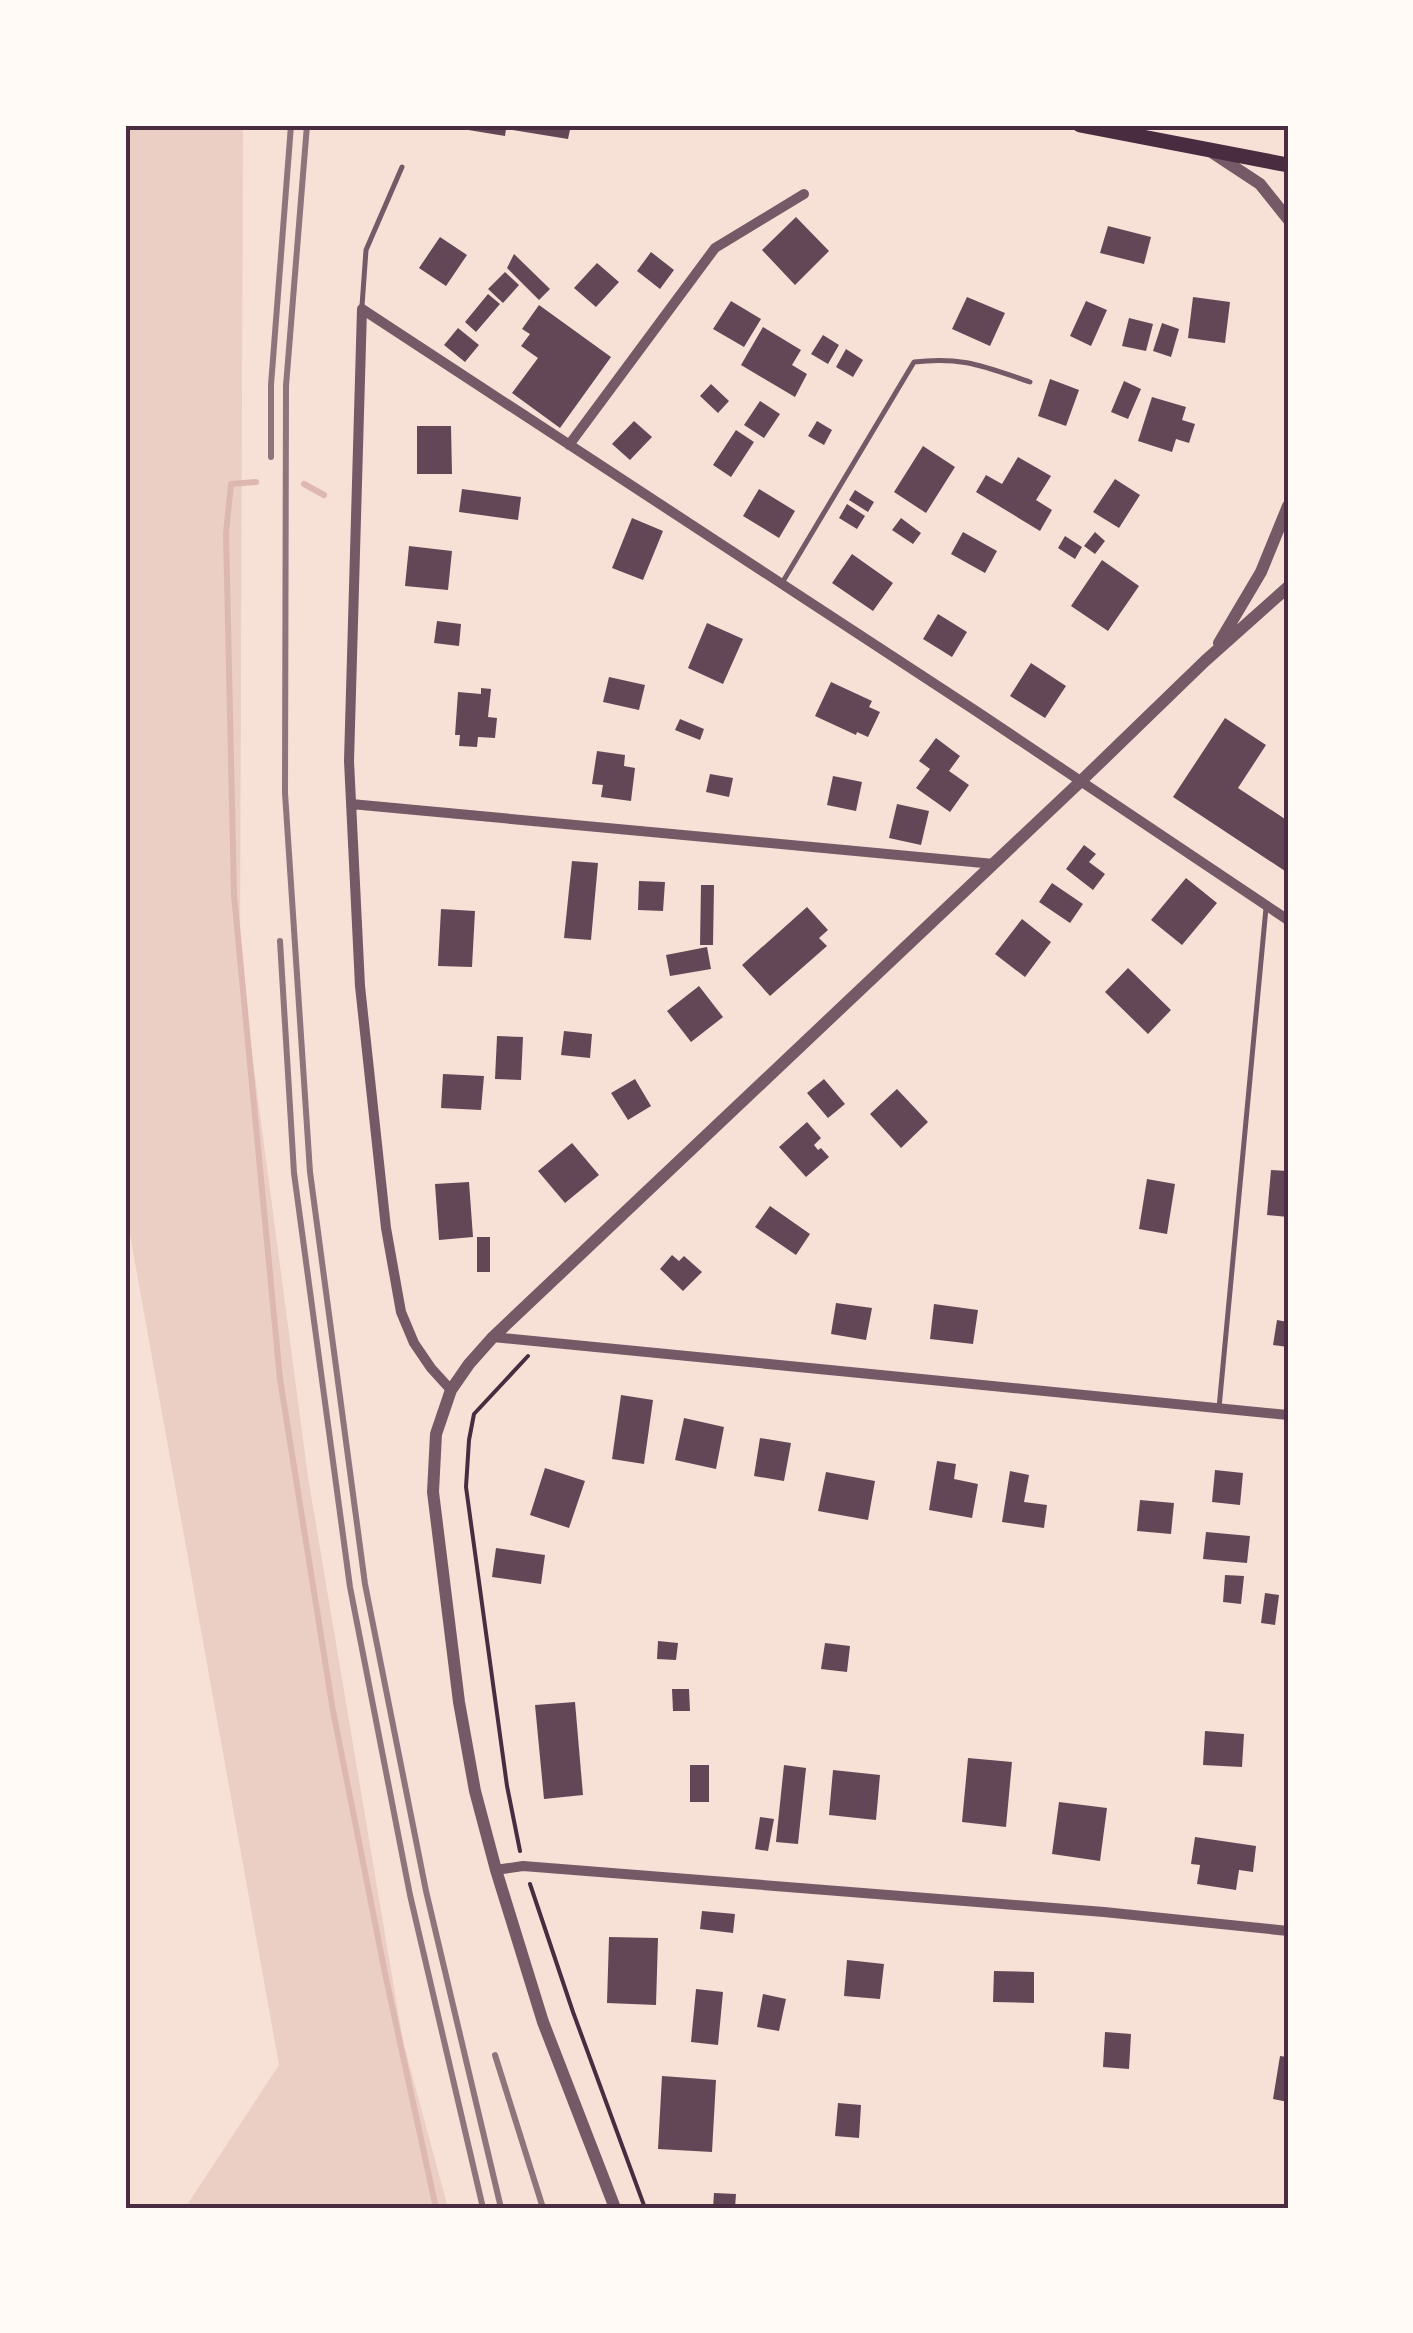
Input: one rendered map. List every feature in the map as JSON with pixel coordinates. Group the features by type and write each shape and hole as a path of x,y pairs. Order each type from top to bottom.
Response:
{"main road":[{"path":"1080,125 1288,166"}],"street":[{"path":"1206,149 1260,184 1288,219"},
{"path":"569,446 715,248 804,194"},
{"path":"362,309 1288,920"},
{"path":"362,309 350,682 350,804 360,986 386,1228 401,1312 414,1343 451,1390"},
{"path":"1205,661 1261,572 1288,506"},
{"path":"615,2208 543,2022 475,1791 459,1702 433,1492 436,1434 451,1390 493,1337 1205,661 1286,592"},
{"path":"350,804 994,864"},
{"path":"493,1337 1288,1415"},
{"path":"496,1870 524,1866 1104,1912 1288,1931"}],"lane":[{"path":"362,309 366,250 402,167"},
{"path":"782,584 914,362 970,362 1030,382"},
{"path":"1218,1408 1266,906"}],"path":[{"path":"541,1342 474,1414 466,1487 508,1786 524,1866 646,2208"}],"shaded area":[{"path":"125,125 243,125 240,963 308,1477 403,2041 448,2208 185,2208 279,2065 125,1207"}],"building":[{"path":"450,125 571,125 568,139 506,129 505,136"},
{"path":"796,217 829,251 795,285 762,250"},
{"path":"1108,226 1151,237 1144,264 1100,253"},
{"path":"440,237 467,255 446,286 419,268"},
{"path":"651,252 674,270 660,289 637,271"},
{"path":"514,254 550,289 539,300 507,268"},
{"path":"597,263 619,282 596,307 574,288"},
{"path":"505,272 519,285 503,303 488,289"},
{"path":"488,294 500,304 476,332 465,322"},
{"path":"967,297 1005,313 990,346 952,329"},
{"path":"1193,297 1230,302 1225,343 1188,338"},
{"path":"731,301 761,319 744,347 713,329"},
{"path":"1086,301 1107,310 1091,346 1070,336"},
{"path":"539,305 611,357 560,428 512,393 538,358 521,346 530,334 522,329"},
{"path":"1129,318 1153,324 1146,351 1122,346"},
{"path":"1162,323 1179,329 1171,357 1153,351"},
{"path":"763,327 801,350 792,365 807,374 795,397 741,365"},
{"path":"458,328 479,345 465,362 444,345"},
{"path":"823,335 839,345 828,364 811,354"},
{"path":"846,349 863,360 853,377 836,367"},
{"path":"1050,379 1079,390 1066,426 1038,416"},
{"path":"1124,381 1141,389 1128,419 1111,412"},
{"path":"711,384 729,401 718,413 700,396"},
{"path":"1152,397 1186,407 1182,420 1195,424 1189,443 1176,439 1172,452 1138,441"},
{"path":"760,401 780,414 764,438 744,425"},
{"path":"634,421 652,437 630,460 612,444"},
{"path":"817,421 832,430 824,445 808,436"},
{"path":"417,426 451,426 452,474 417,474"},
{"path":"736,430 754,442 731,477 713,465"},
{"path":"923,446 955,467 926,513 894,492"},
{"path":"1018,457 1051,476 1036,500 1052,510 1040,531 976,492 986,475 1002,484"},
{"path":"1115,479 1140,495 1119,528 1093,512"},
{"path":"462,489 521,497 518,520 459,512"},
{"path":"759,489 795,511 779,538 743,516"},
{"path":"855,490 874,502 868,512 849,500"},
{"path":"847,504 865,516 857,529 839,518"},
{"path":"632,518 663,531 643,580 612,568"},
{"path":"901,518 921,533 913,544 892,530"},
{"path":"963,532 997,551 985,573 951,554"},
{"path":"1095,532 1105,541 1095,554 1084,546"},
{"path":"1065,536 1082,547 1075,559 1058,548"},
{"path":"409,546 452,551 448,590 405,586"},
{"path":"852,554 893,583 873,611 832,583"},
{"path":"1102,560 1139,586 1108,631 1071,606"},
{"path":"938,614 967,632 952,657 923,639"},
{"path":"437,621 461,624 459,646 434,643"},
{"path":"707,623 743,639 723,684 688,668"},
{"path":"1031,663 1066,686 1045,718 1010,696"},
{"path":"609,677 645,685 639,710 603,702"},
{"path":"831,682 872,701 869,707 880,712 868,737 815,716"},
{"path":"481,688 491,689 488,717 497,718 495,738 478,737 477,747 459,746 460,735 455,735 458,692 481,694"},
{"path":"1225,718 1266,745 1238,788 1288,821 1288,873 1173,797"},
{"path":"680,719 704,729 700,740 675,730"},
{"path":"936,738 960,756 949,771 969,785 950,812 916,788 930,769 919,761"},
{"path":"597,751 625,755 624,766 635,768 631,801 601,797 603,785 592,784"},
{"path":"710,774 733,778 729,797 706,792"},
{"path":"833,776 862,782 856,811 827,805"},
{"path":"897,804 929,811 921,845 889,838"},
{"path":"1084,845 1096,854 1089,862 1105,874 1093,890 1066,869"},
{"path":"572,861 598,863 591,940 564,938"},
{"path":"1186,878 1217,903 1182,945 1151,920"},
{"path":"639,881 665,882 663,911 638,910"},
{"path":"1052,883 1083,904 1070,923 1039,902"},
{"path":"701,885 714,885 713,945 700,945"},
{"path":"807,907 828,930 819,938 827,946 770,996 742,965"},
{"path":"441,909 475,911 472,967 438,966"},
{"path":"1022,919 1051,942 1025,977 995,954"},
{"path":"707,947 711,969 670,976 666,955"},
{"path":"1128,968 1171,1010 1148,1034 1105,992"},
{"path":"699,986 723,1017 691,1042 667,1011"},
{"path":"564,1031 592,1034 590,1058 561,1055"},
{"path":"497,1036 523,1037 521,1080 495,1079"},
{"path":"443,1074 484,1076 481,1110 441,1108"},
{"path":"635,1079 651,1106 628,1120 611,1093"},
{"path":"824,1079 845,1104 828,1118 807,1093"},
{"path":"897,1089 928,1122 901,1148 870,1114"},
{"path":"807,1122 821,1138 814,1145 829,1157 806,1177 779,1147"},
{"path":"572,1143 599,1175 565,1203 538,1171"},
{"path":"1271,1170 1288,1171 1288,1217 1267,1215"},
{"path":"1147,1179 1175,1184 1167,1234 1139,1229"},
{"path":"469,1182 473,1237 439,1240 435,1184"},
{"path":"770,1206 810,1234 796,1255 755,1227"},
{"path":"477,1237 490,1237 490,1272 477,1272"},
{"path":"672,1255 679,1261 684,1256 702,1272 683,1291 660,1269"},
{"path":"836,1303 872,1308 866,1340 831,1334"},
{"path":"934,1304 978,1310 973,1344 930,1339"},
{"path":"1277,1320 1288,1322 1288,1347 1273,1345"},
{"path":"621,1395 653,1400 644,1464 612,1459"},
{"path":"684,1418 724,1427 716,1469 675,1460"},
{"path":"760,1438 791,1443 784,1481 754,1476"},
{"path":"937,1461 956,1464 954,1479 978,1484 972,1518 929,1510"},
{"path":"545,1468 585,1481 569,1528 530,1515"},
{"path":"1215,1470 1243,1473 1240,1505 1212,1502"},
{"path":"1010,1471 1029,1475 1024,1502 1047,1505 1044,1528 1002,1522"},
{"path":"826,1472 875,1481 868,1520 818,1511"},
{"path":"1140,1500 1174,1503 1171,1534 1137,1531"},
{"path":"1206,1532 1250,1536 1247,1563 1203,1559"},
{"path":"496,1548 545,1555 541,1584 492,1577"},
{"path":"1225,1575 1244,1576 1241,1604 1223,1602"},
{"path":"1265,1593 1279,1595 1275,1625 1261,1623"},
{"path":"658,1641 678,1643 676,1660 657,1659"},
{"path":"825,1643 850,1646 847,1672 821,1669"},
{"path":"672,1689 689,1689 690,1711 673,1711"},
{"path":"575,1702 583,1795 544,1799 535,1705"},
{"path":"1205,1731 1244,1734 1242,1767 1203,1765"},
{"path":"968,1758 1012,1762 1006,1827 962,1822"},
{"path":"690,1765 709,1765 709,1802 690,1802"},
{"path":"784,1765 806,1768 798,1844 776,1842"},
{"path":"833,1770 880,1775 876,1820 829,1815"},
{"path":"1059,1802 1107,1808 1100,1861 1052,1854"},
{"path":"760,1817 774,1819 768,1851 755,1849"},
{"path":"1195,1837 1256,1846 1253,1872 1239,1870 1236,1890 1197,1884 1200,1865 1191,1864"},
{"path":"702,1911 735,1914 733,1933 700,1929"},
{"path":"609,1937 658,1938 656,2005 607,2003"},
{"path":"847,1960 884,1964 880,1999 844,1996"},
{"path":"994,1971 1034,1972 1034,2003 993,2002"},
{"path":"696,1989 723,1992 718,2045 691,2042"},
{"path":"763,1994 786,1999 779,2031 757,2027"},
{"path":"1105,2032 1131,2034 1129,2069 1103,2067"},
{"path":"1280,2056 1288,2057 1288,2102 1273,2099"},
{"path":"662,2076 716,2080 712,2152 658,2149"},
{"path":"838,2103 861,2105 859,2138 835,2136"},
{"path":"714,2193 736,2194 735,2208 713,2208"}],"waterway":[{"path":"256,482 231,484 226,533 234,895 280,1379 333,1711 436,2208"},
{"path":"304,484 324,495"}],"railway":[{"path":"271,457 271,385 291,125"},
{"path":"307,125 286,386 285,793 310,1172 365,1584 426,1891 501,2208"},
{"path":"280,941 294,1173 350,1587 410,1895 483,2208"},
{"path":"495,2055 543,2208"}]}
